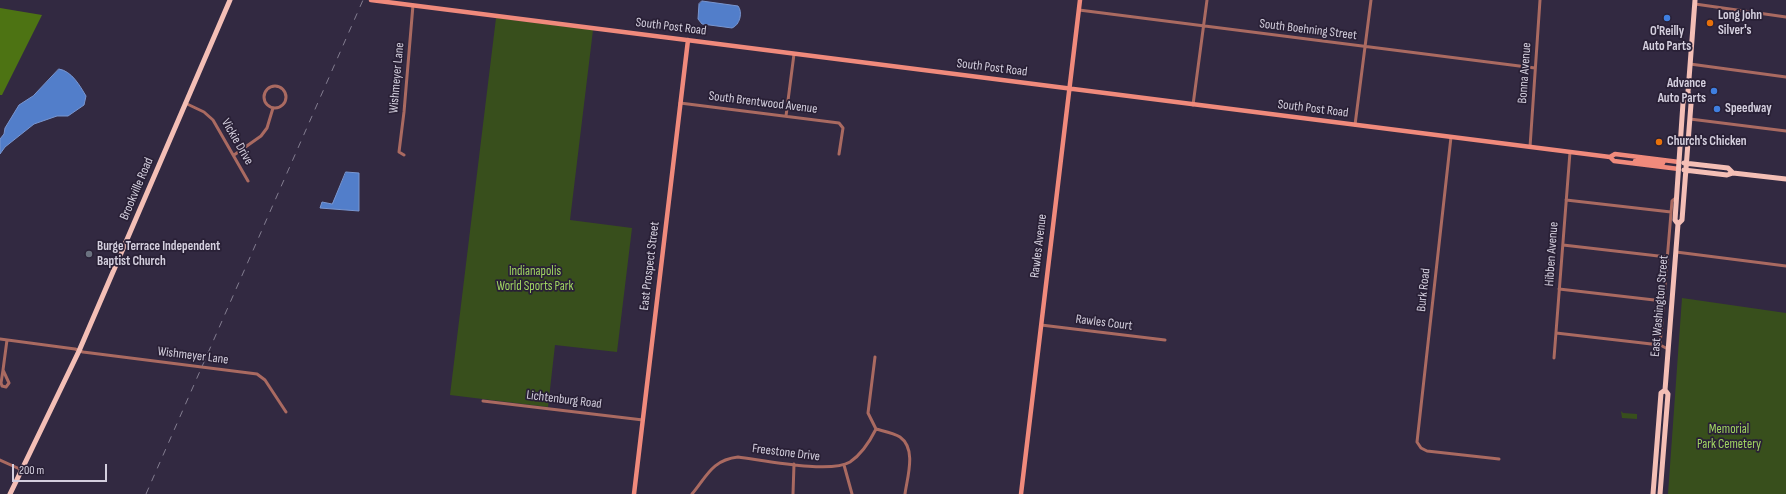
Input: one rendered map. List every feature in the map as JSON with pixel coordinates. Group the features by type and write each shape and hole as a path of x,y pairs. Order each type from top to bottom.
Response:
{"main road":[{"name":"Brookville Road","path":"10,494 79,350 230,0"},
{"name":"South Post Road","path":"371,0 1610,157 1616,154 1683,165"},
{"name":"Rawles Avenue","path":"1021,494 1080,0"},
{"name":"East Washington Street","path":"1653,494 1661,393 1664,390 1676,252 1678,224 1675,220 1677,197 1690,119 1691,104 1688,92 1695,2"},
{"name":"East Prospect Street","path":"634,494 688,40"},
{"name":"East Washington Street","path":"1678,224 1682,220 1683,103 1688,92"},
{"name":"South Post Road","path":"1610,157 1614,161 1632,163 1636,161 1683,165"},
{"path":"1683,165 1728,168 1732,173 1786,179"},
{"name":"East Washington Street","path":"1660,494 1668,394 1664,390"}],"street":[{"path":"1193,105 1207,0"},
{"path":"1355,125 1371,0"},
{"name":"Bonna Avenue","path":"1530,147 1540,0"},
{"path":"1695,2 1786,17"},
{"name":"Wishmeyer Lane","path":"404,155 400,152 412,5"},
{"name":"South Boehning Street","path":"1079,10 1535,68"},
{"path":"786,116 794,54"},
{"path":"1690,64 1786,77"},
{"path":"276,86 284,90 286,99 280,106 273,108 266,103 264,94 269,87 276,86"},
{"name":"South Brentwood Avenue","path":"680,103 839,123 843,128 839,154"},
{"name":"Vickie Drive","path":"186,104 204,112 213,120 248,181"},
{"path":"234,155 261,136 267,128 273,108"},
{"path":"1690,119 1786,131"},
{"name":"Burk Road","path":"1451,137 1417,437 1419,445 1428,451 1499,459"},
{"name":"Hibben Avenue","path":"1554,358 1570,152"},
{"path":"1660,345 1672,201 1677,197"},
{"path":"1566,200 1671,212"},
{"path":"1563,245 1667,257"},
{"path":"1676,252 1786,266"},
{"path":"1559,289 1663,301"},
{"name":"Rawles Court","path":"1041,325 1164,340"},
{"path":"1556,333 1660,345 1668,349"},
{"name":"Wishmeyer Lane","path":"0,339 135,359 257,374 265,380 286,412"},
{"path":"3,370 9,383 6,387 1,384 7,340"},
{"path":"875,357 868,413 876,429 900,437 907,445 910,456 905,494"},
{"name":"Lichtenburg Road","path":"483,400 643,420"},
{"path":"852,494 844,465 854,459 862,451 876,429"},
{"name":"Freestone Drive","path":"692,494 716,463 738,457 822,467 838,467 844,465"},
{"path":"0,460 22,470"},
{"path":"793,494 794,464"}],"green space":[{"path":"0,8 42,15 2,95 0,95"},
{"name":"Indianapolis World Sports Park","path":"496,18 593,30 570,220 632,228 617,352 555,345 548,407 450,395"},
{"name":"Memorial Park Cemetery","path":"1682,298 1786,313 1786,494 1668,494"},
{"path":"1621,411 1623,413 1637,414 1637,419 1622,418"}],"water":[{"path":"702,1 738,6 740,9 739,21 732,28 702,24 698,19 699,4"},
{"path":"59,69 64,70 72,76 78,84 86,96 84,105 68,116 57,116 34,124 5,147 0,154 0,139 19,105 33,96"},
{"path":"346,172 359,173 359,211 320,208 322,202 332,204"}],"railway":[{"path":"146,494 363,0"}],"place":[{"name":"O'Reilly Auto Parts","path":"1667,18"},
{"name":"Long John Silver's","path":"1710,23"},
{"name":"Advance Auto Parts","path":"1714,91"},
{"name":"Speedway","path":"1717,109"},
{"name":"Church's Chicken","path":"1659,142"},
{"name":"Burge Terrace Independent Baptist Church","path":"89,254"}]}
